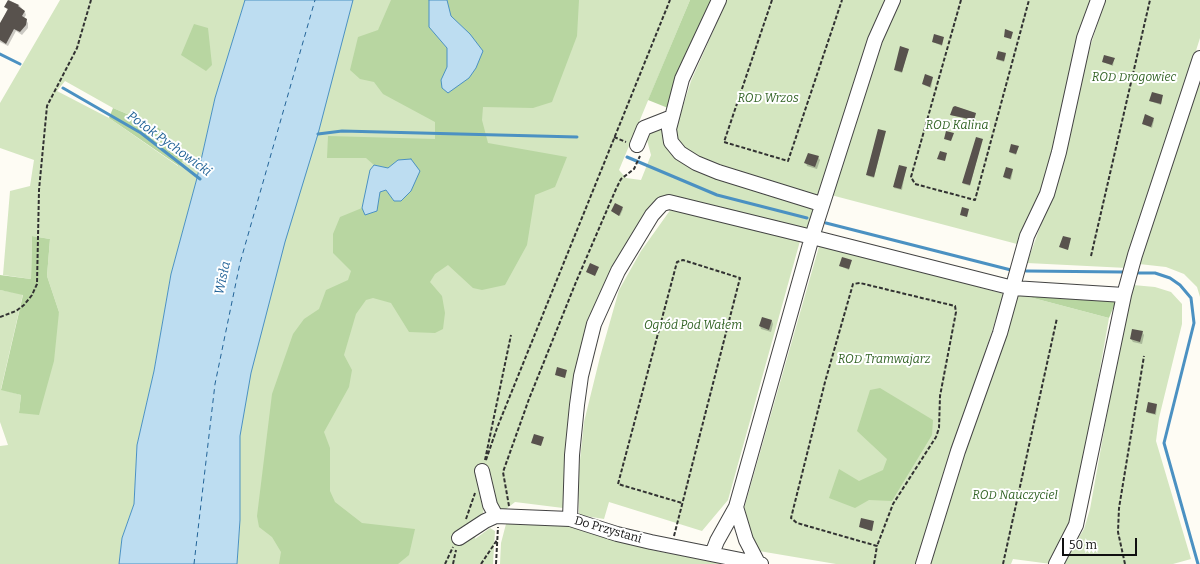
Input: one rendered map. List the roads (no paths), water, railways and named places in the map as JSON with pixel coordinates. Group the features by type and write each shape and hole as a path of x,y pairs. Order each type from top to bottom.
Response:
{"street":[{"path":"719,0 682,78 669,129 671,142 680,153 696,164 821,204"},
{"path":"712,554 717,541 736,507 821,204 875,40 893,0"},
{"path":"923,564 958,451 1000,333 1027,236 1047,194 1059,152 1084,38 1098,0"},
{"path":"1056,564 1076,525 1124,295 1200,58"},
{"path":"636,148 644,128 672,117"},
{"path":"570,519 572,455 577,405 581,376 594,324 618,271 652,215 662,204 669,202 1013,288 1124,295"},
{"path":"482,471 490,505 496,516"},
{"path":"736,507 746,540 760,564"},
{"name":"Do Przystani","path":"459,538 485,521 496,516 570,519 617,534 760,564"}],"water":[{"name":"Wisła","path":"245,0 353,0 318,134 285,242 251,373 240,436 240,520 237,564 119,564 122,538 134,504 137,445 154,371 171,274 197,178 215,98"},
{"path":"429,0 447,0 451,16 470,34 483,51 476,68 469,78 448,93 442,88 441,80 447,67 447,48 429,27"},
{"path":"411,159 420,171 411,191 401,201 394,201 386,190 380,192 377,211 365,215 362,208 370,170 374,165 388,168 398,160"}],"waterway":[{"name":"Potok Pychowicki","path":"0,54 20,64"},
{"name":"Potok Pychowicki","path":"63,88 141,133 200,179"},
{"path":"318,134 342,131 577,137"},
{"path":"627,157 717,195 807,218"},
{"path":"826,223 1011,270"},
{"path":"1026,271 1123,272"},
{"path":"1139,273 1155,273 1170,278 1180,285 1191,298 1194,323 1164,443 1198,564"}],"park label":[{"name":"ROD Drogowiec","path":"1134,78"},
{"name":"ROD Wrzos","path":"768,99"},
{"name":"ROD Kalina","path":"957,126"},
{"name":"Ogród Pod Wałem","path":"693,326"},
{"name":"ROD Tramwajarz","path":"884,360"},
{"name":"ROD Nauczyciel","path":"1015,496"}]}
